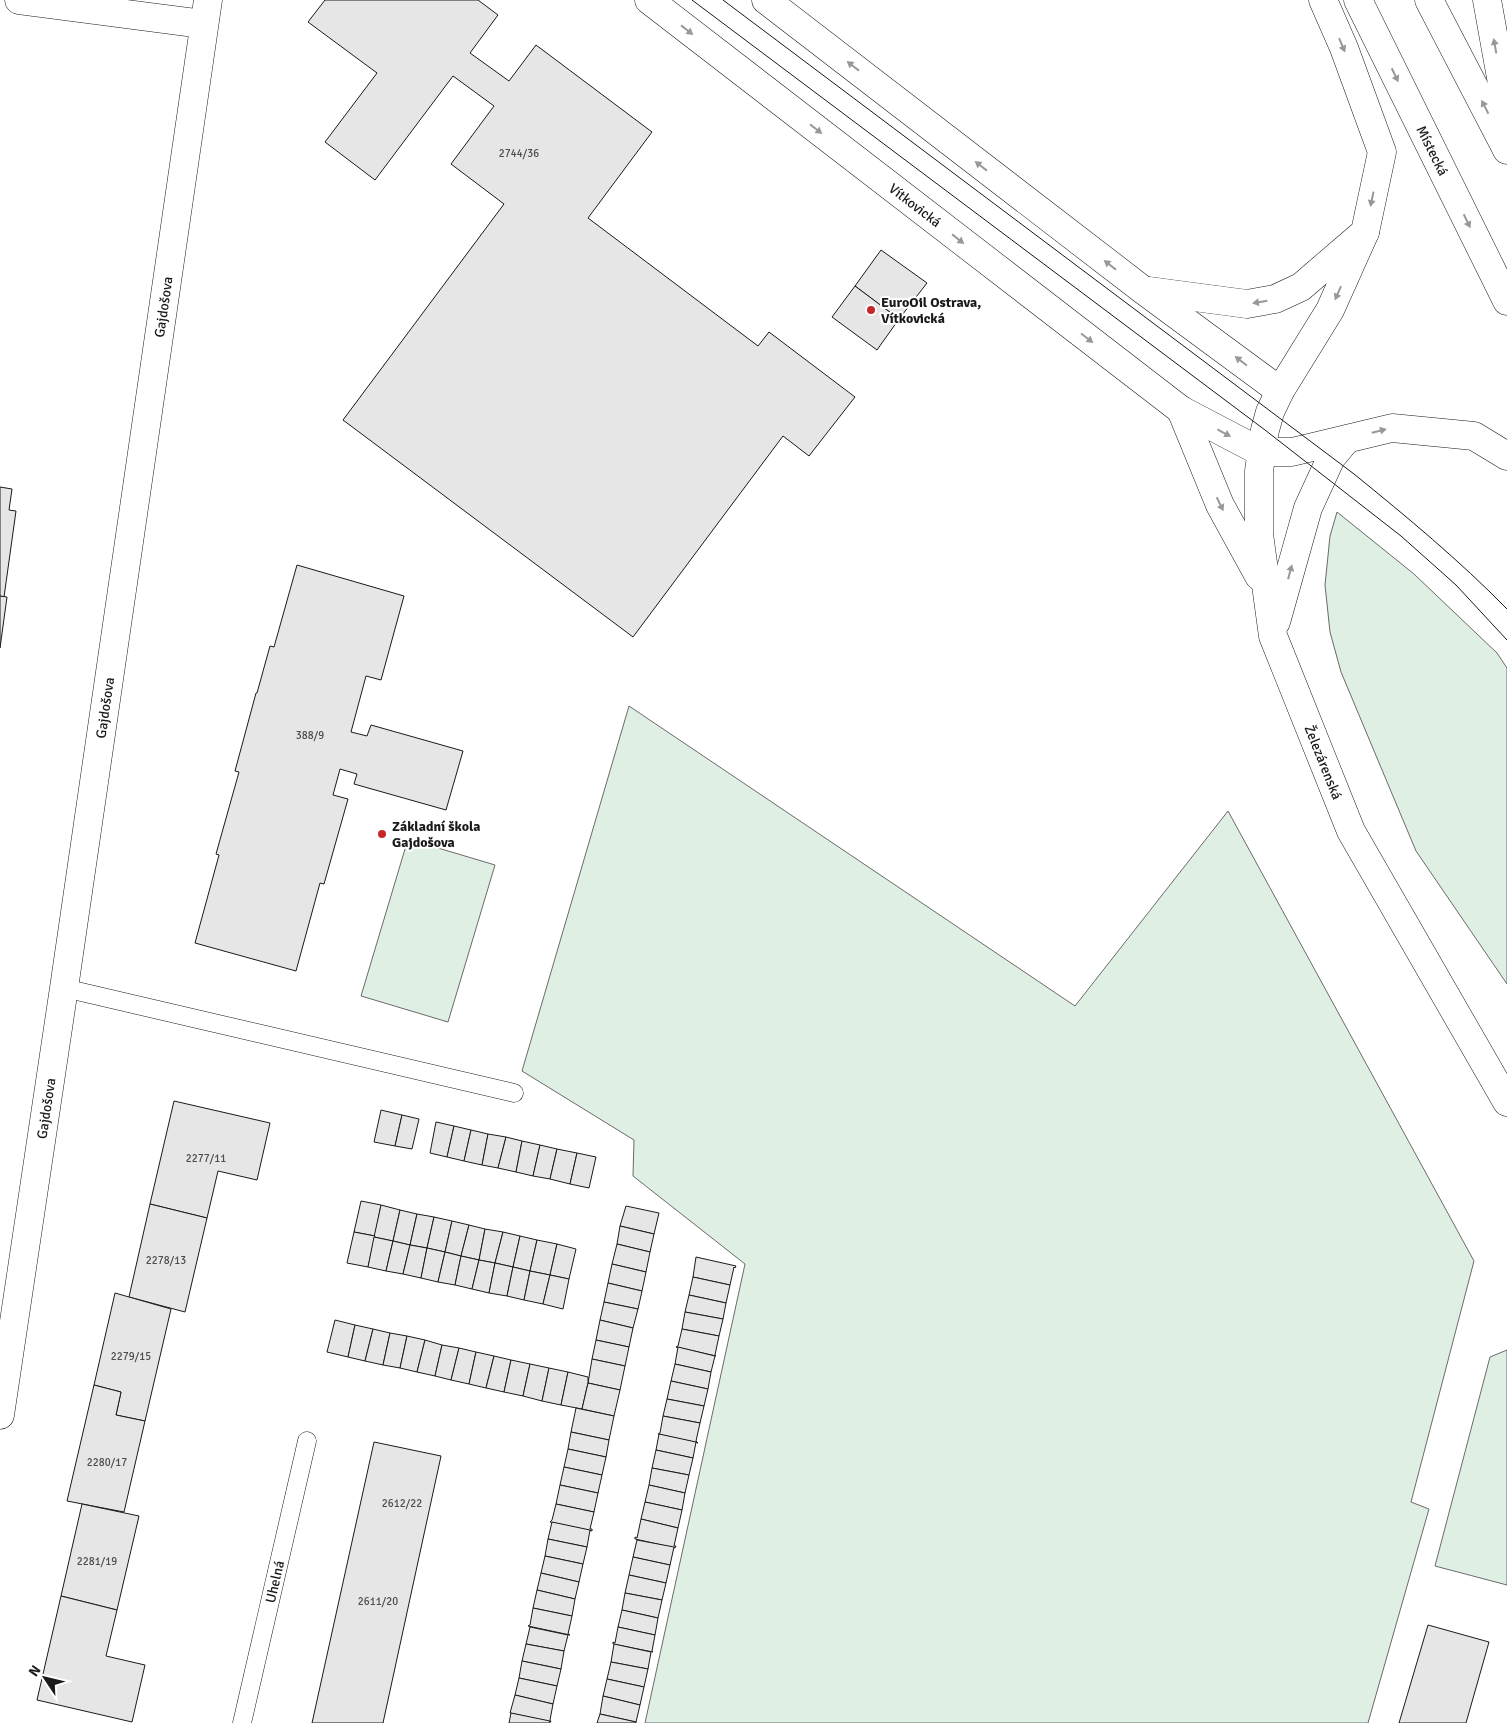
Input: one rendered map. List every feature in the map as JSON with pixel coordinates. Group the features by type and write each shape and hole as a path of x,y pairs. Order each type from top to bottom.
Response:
{"main road":[{"path":"20,0 205,12"},
{"name":"Vítkovická","path":"649,0 1181,410 1261,452"},
{"path":"766,0 1143,290 1280,391"},
{"name":"Železárenská","path":"1323,0 1344,48 1382,152 1365,232 1330,310 1280,391 1270,412 1265,430 1259,471 1259,534 1273,636 1351,831 1507,1102"},
{"name":"Místecká","path":"1358,0 1507,301"},
{"path":"1429,0 1507,150"},
{"path":"1487,0 1507,111"},
{"name":"Gajdošova","path":"0,1415 64,988 205,12"},
{"path":"1143,290 1212,301 1247,304 1276,299 1301,287 1365,232"},
{"path":"1181,410 1220,505 1267,590"},
{"path":"1261,452 1292,452 1392,428 1474,436 1507,456"},
{"path":"1273,636 1308,508 1331,458 1346,440"}],"lane":[{"path":"64,988 514,1093"},
{"name":"Uhelná","path":"242,1723 307,1441"}],"green space":[{"path":"1337,512 1414,574 1497,653 1507,668 1507,984 1416,851 1341,672 1330,632 1325,585 1330,536"},
{"path":"629,706 1075,1006 1228,811 1474,1261 1411,1502 1429,1509 1368,1723 645,1723 745,1264 633,1176 634,1140 522,1071"},
{"path":"408,839 495,865 448,1022 361,996"},
{"path":"1507,1350 1507,1585 1435,1566 1490,1357"}],"building":[{"path":"325,0 478,0 498,15 470,53 509,81 536,45 652,132 588,218 758,346 769,332 855,397 809,456 783,436 633,637 343,420 504,204 451,164 494,106 453,76 375,180 325,142 377,73 308,22"},
{"path":"881,250 927,283 899,319 855,286"},
{"path":"855,286 899,319 877,350 832,317"},
{"path":"0,487 12,489 9,510 16,511 4,597 0,596"},
{"path":"297,565 404,596 381,680 366,676 351,732 367,736 371,725 463,751 446,810 354,784 357,774 340,769 333,795 348,799 324,884 320,883 296,971 195,943 219,855 216,854 239,772 235,771 256,693 270,646 274,647"},
{"path":"0,596 7,597 0,648"},
{"path":"174,1101 270,1123 257,1180 218,1171 207,1218 150,1204"},
{"path":"381,1110 402,1115 395,1146 374,1142"},
{"path":"402,1115 419,1119 412,1149 395,1146"},
{"path":"436,1122 454,1126 447,1157 430,1153"},
{"path":"454,1126 471,1130 464,1161 447,1157"},
{"path":"471,1130 488,1134 482,1165 464,1161"},
{"path":"488,1134 506,1137 498,1168 482,1165"},
{"path":"506,1137 522,1141 516,1172 498,1168"},
{"path":"522,1141 540,1145 533,1176 516,1172"},
{"path":"540,1145 557,1149 550,1179 533,1176"},
{"path":"557,1149 577,1153 570,1184 550,1179"},
{"path":"577,1153 596,1157 589,1188 570,1184"},
{"path":"361,1201 381,1205 375,1236 354,1232"},
{"path":"150,1204 207,1218 185,1312 129,1297"},
{"path":"381,1205 400,1210 393,1241 374,1237"},
{"path":"626,1206 659,1213 654,1234 620,1226"},
{"path":"400,1210 417,1214 410,1245 393,1241"},
{"path":"417,1214 434,1217 427,1248 410,1245"},
{"path":"434,1217 452,1221 445,1252 427,1248"},
{"path":"452,1221 469,1225 461,1256 445,1252"},
{"path":"469,1225 485,1229 479,1260 461,1256"},
{"path":"620,1226 654,1234 650,1252 617,1244"},
{"path":"485,1229 503,1232 495,1263 479,1260"},
{"path":"354,1232 375,1236 368,1267 347,1263"},
{"path":"503,1232 520,1236 513,1267 495,1263"},
{"path":"520,1236 537,1240 530,1271 513,1267"},
{"path":"374,1237 393,1241 386,1271 368,1267"},
{"path":"537,1240 557,1244 550,1275 530,1271"},
{"path":"393,1241 410,1245 403,1274 386,1271"},
{"path":"557,1244 576,1249 569,1279 550,1275"},
{"path":"617,1244 650,1252 646,1272 612,1264"},
{"path":"410,1245 427,1248 421,1278 403,1274"},
{"path":"427,1248 445,1252 438,1282 421,1278"},
{"path":"445,1252 461,1256 455,1285 438,1282"},
{"path":"461,1256 479,1260 472,1289 455,1285"},
{"path":"696,1257 736,1266 734,1267 730,1285 693,1277"},
{"path":"479,1260 495,1263 489,1293 472,1289"},
{"path":"495,1263 513,1267 507,1296 489,1293"},
{"path":"612,1264 646,1272 642,1291 608,1283"},
{"path":"513,1267 530,1271 524,1300 507,1296"},
{"path":"530,1271 550,1275 543,1304 524,1300"},
{"path":"550,1275 569,1279 563,1309 543,1304"},
{"path":"693,1277 730,1285 726,1303 689,1295"},
{"path":"608,1283 642,1291 638,1309 604,1302"},
{"path":"115,1293 171,1309 145,1421 116,1415 121,1392 94,1385"},
{"path":"689,1295 726,1303 723,1319 685,1312"},
{"path":"604,1302 638,1309 633,1328 600,1320"},
{"path":"685,1312 723,1319 719,1336 682,1329"},
{"path":"335,1320 355,1325 348,1357 327,1352"},
{"path":"600,1320 633,1328 629,1347 596,1340"},
{"path":"355,1325 373,1329 365,1361 348,1357"},
{"path":"373,1329 390,1333 383,1365 365,1361"},
{"path":"682,1329 719,1336 716,1356 676,1347 678,1346"},
{"path":"390,1333 407,1336 400,1368 383,1365"},
{"path":"407,1336 425,1340 417,1372 400,1368"},
{"path":"425,1340 442,1345 435,1376 417,1372"},
{"path":"596,1340 629,1347 625,1366 592,1359"},
{"path":"442,1345 459,1348 451,1380 435,1376"},
{"path":"678,1347 715,1356 711,1372 675,1364"},
{"path":"459,1348 476,1352 469,1384 451,1380"},
{"path":"476,1352 494,1356 486,1388 469,1384"},
{"path":"494,1356 511,1360 504,1392 486,1388"},
{"path":"592,1359 625,1366 620,1390 588,1383"},
{"path":"511,1360 530,1364 523,1396 504,1392"},
{"path":"530,1364 549,1368 542,1401 523,1396"},
{"path":"675,1364 711,1372 708,1389 671,1381"},
{"path":"549,1368 568,1372 561,1405 542,1401"},
{"path":"568,1372 588,1377 582,1409 561,1405"},
{"path":"671,1381 708,1389 704,1406 667,1399"},
{"path":"588,1383 620,1390 614,1416 582,1409"},
{"path":"94,1385 121,1392 116,1415 145,1421 124,1512 67,1501"},
{"path":"667,1399 704,1406 700,1423 663,1416"},
{"path":"576,1408 614,1416 609,1440 571,1432"},
{"path":"663,1416 700,1423 696,1441 698,1443 658,1434 660,1433"},
{"path":"571,1432 609,1440 606,1457 568,1449"},
{"path":"659,1434 696,1442 693,1458 656,1450"},
{"path":"374,1442 441,1456 383,1723 312,1723"},
{"path":"568,1449 606,1457 602,1475 564,1467"},
{"path":"656,1450 693,1458 689,1475 652,1468"},
{"path":"564,1467 602,1475 598,1493 560,1485"},
{"path":"652,1468 689,1475 685,1493 649,1485"},
{"path":"560,1485 598,1493 594,1512 556,1504"},
{"path":"649,1485 685,1493 682,1510 645,1502"},
{"path":"645,1502 682,1510 678,1528 641,1519"},
{"path":"82,1504 139,1516 117,1610 61,1596"},
{"path":"556,1504 594,1512 590,1529 592,1531 550,1522"},
{"path":"641,1519 678,1528 675,1548 635,1539 635,1537 637,1538"},
{"path":"552,1522 590,1530 587,1547 548,1539"},
{"path":"548,1539 587,1547 583,1564 545,1556"},
{"path":"637,1540 674,1547 670,1565 633,1557"},
{"path":"545,1556 583,1564 579,1582 541,1573"},
{"path":"633,1557 670,1565 666,1583 629,1575"},
{"path":"541,1573 579,1582 575,1599 537,1590"},
{"path":"629,1575 666,1583 662,1600 625,1593"},
{"path":"537,1590 575,1599 572,1616 533,1608"},
{"path":"625,1593 662,1600 658,1618 622,1610"},
{"path":"61,1596 117,1610 106,1656 145,1665 132,1722 37,1700"},
{"path":"533,1608 572,1616 568,1634 570,1635 528,1626 530,1625"},
{"path":"622,1610 658,1618 655,1635 618,1627"},
{"path":"1428,1625 1489,1642 1466,1723 1399,1723"},
{"path":"530,1627 568,1635 564,1651 526,1644"},
{"path":"618,1627 655,1635 653,1652 613,1644 613,1642 615,1643"},
{"path":"526,1644 564,1651 561,1669 522,1661"},
{"path":"614,1644 651,1652 648,1669 611,1662"},
{"path":"522,1661 561,1669 557,1686 519,1678"},
{"path":"611,1662 648,1669 644,1687 607,1679"},
{"path":"519,1678 557,1686 553,1704 515,1695"},
{"path":"607,1679 644,1687 640,1705 603,1696"},
{"path":"515,1695 553,1704 551,1722 510,1713"},
{"path":"603,1696 640,1705 636,1722 600,1714"},
{"path":"511,1713 550,1721 549,1723 509,1723"},
{"path":"600,1714 636,1722 636,1723 597,1723"}],"tram line":[{"path":"692,0 1265,430 1401,536 1456,585 1507,640"},
{"path":"723,0 1354,474 1451,556 1507,609"}],"place":[{"name":"EuroOil Ostrava, Vítkovická","path":"871,310"},
{"name":"Základní škola Gajdošova","path":"382,834"}]}
